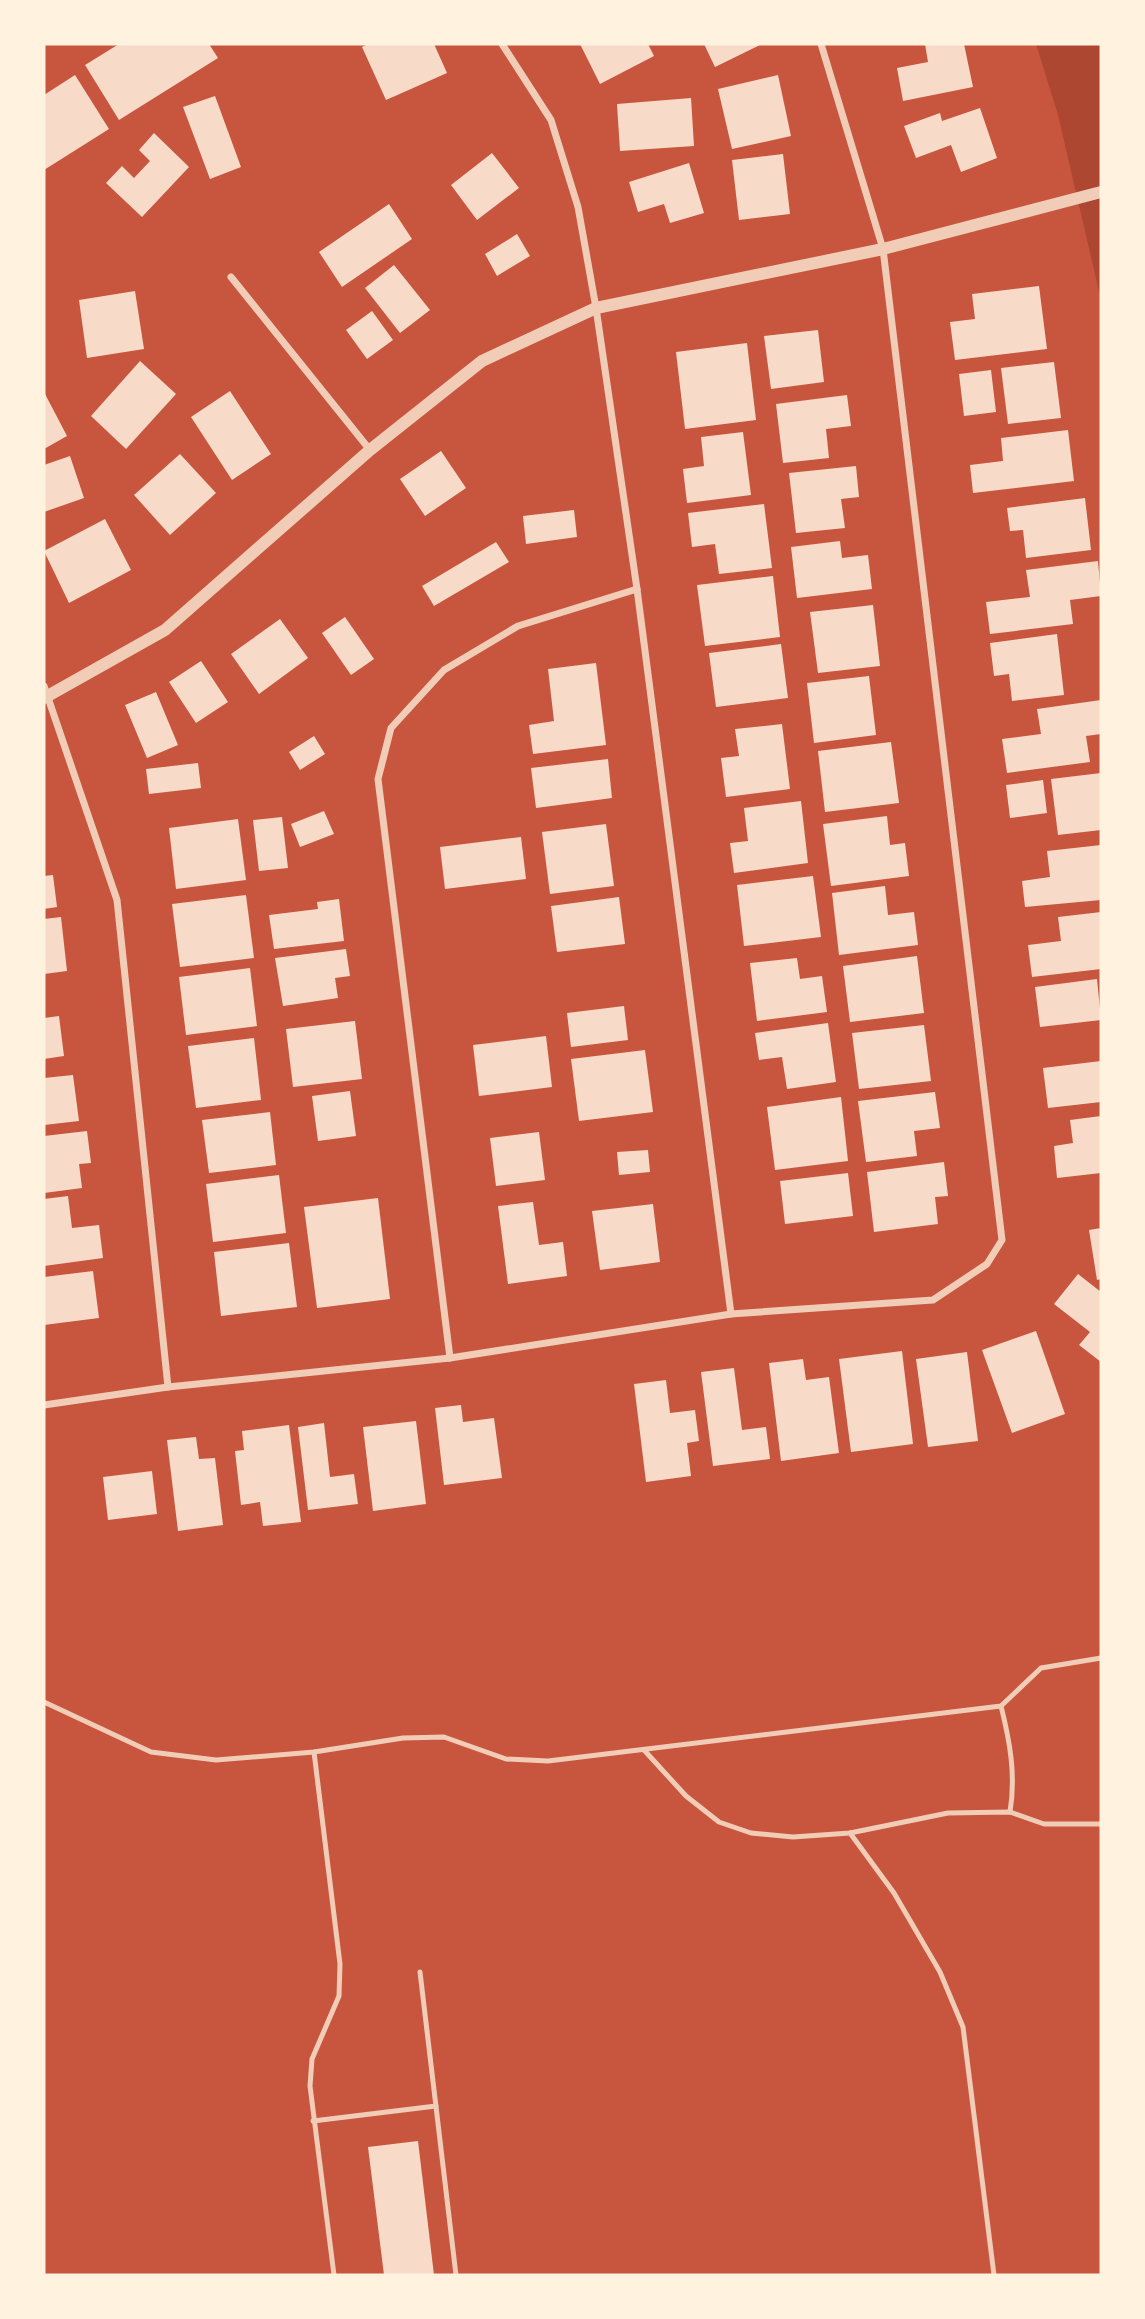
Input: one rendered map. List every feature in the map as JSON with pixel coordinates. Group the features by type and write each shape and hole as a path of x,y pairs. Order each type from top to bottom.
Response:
{"street":[{"path":"502,44 551,120 578,207 596,308 637,589 731,1314"},
{"path":"44,1405 168,1387 450,1358 731,1314 933,1300 987,1264 1002,1240 883,249 821,44"},
{"path":"168,1387 117,900 46,694 165,630 370,450 482,361 596,308 883,249 1101,192"},
{"path":"231,277 370,450"},
{"path":"450,1358 378,779 391,728 444,670 519,626 637,589"}],"lane":[{"path":"44,1702 151,1752 216,1760 314,1752 403,1738 444,1737 506,1759 548,1761 1001,1706 1041,1668 1101,1658"},
{"path":"1001,1706 1013,1755 1014,1789 1010,1812"},
{"path":"644,1750 687,1796 719,1822 751,1833 793,1837 850,1833 948,1812 1010,1812 1044,1824 1101,1825"},
{"path":"314,1752 340,1964 339,1996 312,2059 310,2086 334,2275"},
{"path":"850,1833 894,1893 940,1972 962,2027 994,2275"},
{"path":"420,1972 456,2275"},
{"path":"313,2121 436,2106"}],"shaded area":[{"path":"1036,44 1101,44 1101,300 1058,115"}],"building":[{"path":"119,44 209,44 218,58 119,120 85,65"},
{"path":"368,44 434,44 447,73 386,100 362,47"},
{"path":"580,44 648,44 654,56 600,84"},
{"path":"704,44 762,44 715,67"},
{"path":"925,44 964,44 973,87 903,101 897,68 928,62"},
{"path":"75,75 109,129 44,170 44,95"},
{"path":"778,75 791,136 732,149 718,89"},
{"path":"215,96 241,167 210,179 183,107"},
{"path":"691,98 694,146 620,151 617,104"},
{"path":"980,108 997,158 961,172 951,145 916,158 904,126 940,113 942,121"},
{"path":"154,133 189,167 142,217 106,183 122,166 134,178 150,161 139,150"},
{"path":"492,153 519,188 477,220 451,185"},
{"path":"783,154 790,214 739,220 732,160"},
{"path":"689,163 704,213 670,223 664,204 638,212 629,182"},
{"path":"389,204 412,239 342,287 319,252"},
{"path":"517,234 530,256 497,276 485,254"},
{"path":"394,265 430,310 400,333 365,288"},
{"path":"1039,286 1047,349 955,360 950,322 975,319 972,294"},
{"path":"135,291 144,349 87,358 79,300"},
{"path":"372,311 393,340 367,359 346,330"},
{"path":"818,330 824,382 771,389 764,336"},
{"path":"747,343 756,420 685,429 676,352"},
{"path":"140,361 176,394 126,449 91,416"},
{"path":"1054,362 1061,418 1008,424 1001,368"},
{"path":"991,370 996,412 964,416 959,374"},
{"path":"230,391 271,454 232,480 191,417"},
{"path":"44,392 67,436 44,449"},
{"path":"847,395 851,426 826,429 829,458 783,463 776,404"},
{"path":"1068,430 1074,481 973,493 970,465 1003,461 1001,438"},
{"path":"743,432 751,495 687,503 683,469 704,466 701,437"},
{"path":"441,451 466,488 425,516 400,479"},
{"path":"180,454 216,493 170,535 134,495"},
{"path":"70,456 84,498 44,512 44,465"},
{"path":"856,466 859,497 841,499 845,528 796,533 789,473"},
{"path":"1085,498 1091,550 1026,558 1023,530 1010,531 1007,508"},
{"path":"764,504 772,568 719,574 715,544 692,547 688,513"},
{"path":"574,510 577,537 526,544 523,516"},
{"path":"105,519 131,570 69,603 44,551"},
{"path":"840,541 842,558 868,555 872,589 797,598 791,547"},
{"path":"496,542 509,562 434,606 422,586"},
{"path":"1098,561 1101,596 1070,600 1073,624 990,634 986,602 1030,597 1026,570"},
{"path":"773,576 780,637 705,646 697,585"},
{"path":"873,605 880,666 818,673 810,612"},
{"path":"345,617 374,659 351,675 322,633"},
{"path":"280,619 308,658 259,694 231,654"},
{"path":"1057,634 1064,695 1012,701 1009,674 994,676 990,643"},
{"path":"781,644 788,698 716,707 709,653"},
{"path":"201,661 228,702 196,723 169,682"},
{"path":"596,663 606,745 533,754 529,725 554,721 548,669"},
{"path":"869,676 876,735 814,743 807,683"},
{"path":"156,692 178,745 147,758 125,705"},
{"path":"1101,700 1101,734 1086,736 1090,762 1007,773 1002,739 1041,734 1037,709"},
{"path":"782,724 790,789 726,797 721,758 739,756 735,729"},
{"path":"314,736 325,754 300,770 289,752"},
{"path":"891,742 899,803 825,812 818,751"},
{"path":"608,759 612,798 536,808 531,768"},
{"path":"198,763 201,788 149,794 146,769"},
{"path":"1101,773 1101,830 1058,835 1051,779"},
{"path":"1043,780 1047,813 1010,818 1006,785"},
{"path":"801,801 808,863 734,873 730,843 748,841 744,808"},
{"path":"324,811 334,834 300,847 291,824"},
{"path":"887,816 890,845 905,843 909,876 831,886 823,824"},
{"path":"282,817 288,868 259,871 253,820"},
{"path":"238,819 246,880 176,889 169,828"},
{"path":"606,824 614,886 550,894 542,832"},
{"path":"521,837 526,879 445,889 440,847"},
{"path":"1101,845 1101,900 1025,907 1022,881 1050,877 1047,851"},
{"path":"53,875 57,907 44,909 44,876"},
{"path":"813,876 821,937 744,946 737,885"},
{"path":"885,886 888,915 914,912 918,945 839,955 832,893"},
{"path":"246,895 254,958 180,967 172,904"},
{"path":"619,897 625,944 557,952 551,906"},
{"path":"339,899 344,941 274,949 269,915 318,909 317,902"},
{"path":"1101,912 1101,969 1032,977 1028,945 1061,941 1058,917"},
{"path":"61,917 67,971 44,974 44,919"},
{"path":"346,949 350,976 335,978 338,998 283,1006 275,958"},
{"path":"917,956 924,1013 850,1022 843,966"},
{"path":"797,958 800,979 822,976 827,1012 757,1021 750,963"},
{"path":"250,968 257,1026 186,1035 179,977"},
{"path":"1097,979 1101,1020 1040,1027 1035,987"},
{"path":"624,1006 628,1040 571,1047 567,1013"},
{"path":"59,1016 64,1056 44,1059 44,1018"},
{"path":"355,1021 362,1079 293,1087 286,1029"},
{"path":"828,1023 836,1082 787,1089 782,1057 759,1060 755,1033"},
{"path":"924,1025 931,1081 859,1089 852,1033"},
{"path":"546,1036 552,1087 479,1096 473,1045"},
{"path":"254,1038 261,1100 196,1108 188,1046"},
{"path":"645,1050 653,1112 579,1121 571,1059"},
{"path":"1101,1061 1101,1102 1048,1108 1043,1068"},
{"path":"73,1075 79,1121 44,1125 44,1078"},
{"path":"350,1091 356,1136 318,1141 312,1096"},
{"path":"935,1092 940,1128 914,1131 917,1156 866,1162 858,1101"},
{"path":"841,1097 848,1161 775,1170 767,1107"},
{"path":"270,1112 276,1165 209,1173 202,1120"},
{"path":"1101,1116 1101,1173 1057,1178 1054,1146 1073,1143 1070,1120"},
{"path":"87,1131 91,1163 79,1164 82,1188 44,1193 44,1136"},
{"path":"539,1132 545,1180 496,1186 490,1138"},
{"path":"648,1150 650,1172 619,1175 617,1152"},
{"path":"944,1162 948,1196 935,1197 938,1224 874,1232 867,1172"},
{"path":"848,1173 853,1216 785,1224 780,1181"},
{"path":"279,1175 286,1233 213,1242 206,1184"},
{"path":"68,1196 72,1228 99,1225 103,1258 44,1266 44,1199"},
{"path":"378,1198 390,1299 317,1308 304,1207"},
{"path":"533,1202 539,1245 563,1242 567,1276 508,1284 498,1206"},
{"path":"653,1204 660,1262 600,1270 592,1211"},
{"path":"1101,1228 1101,1279 1097,1280 1089,1230"},
{"path":"289,1243 297,1307 221,1316 214,1252"},
{"path":"93,1271 99,1318 44,1325 44,1277"},
{"path":"1078,1274 1101,1292 1101,1362 1079,1345 1090,1332 1054,1304"},
{"path":"1036,1331 1065,1414 1012,1433 982,1350"},
{"path":"902,1351 913,1444 851,1452 839,1359"},
{"path":"967,1352 978,1441 928,1447 916,1359"},
{"path":"803,1359 806,1380 829,1377 839,1453 781,1461 769,1363"},
{"path":"734,1368 742,1430 766,1427 770,1459 713,1466 701,1372"},
{"path":"666,1380 670,1413 695,1410 699,1441 687,1443 691,1476 646,1482 634,1384"},
{"path":"461,1405 463,1422 494,1418 502,1478 444,1485 435,1408"},
{"path":"416,1421 426,1504 373,1511 363,1427"},
{"path":"324,1423 330,1477 354,1474 358,1504 308,1510 298,1427"},
{"path":"289,1425 301,1522 263,1526 260,1502 241,1505 235,1451 244,1450 242,1431"},
{"path":"196,1437 199,1459 215,1458 223,1525 178,1531 167,1440"},
{"path":"152,1471 157,1514 108,1520 103,1477"},
{"path":"418,2141 434,2275 384,2275 368,2147"}]}
